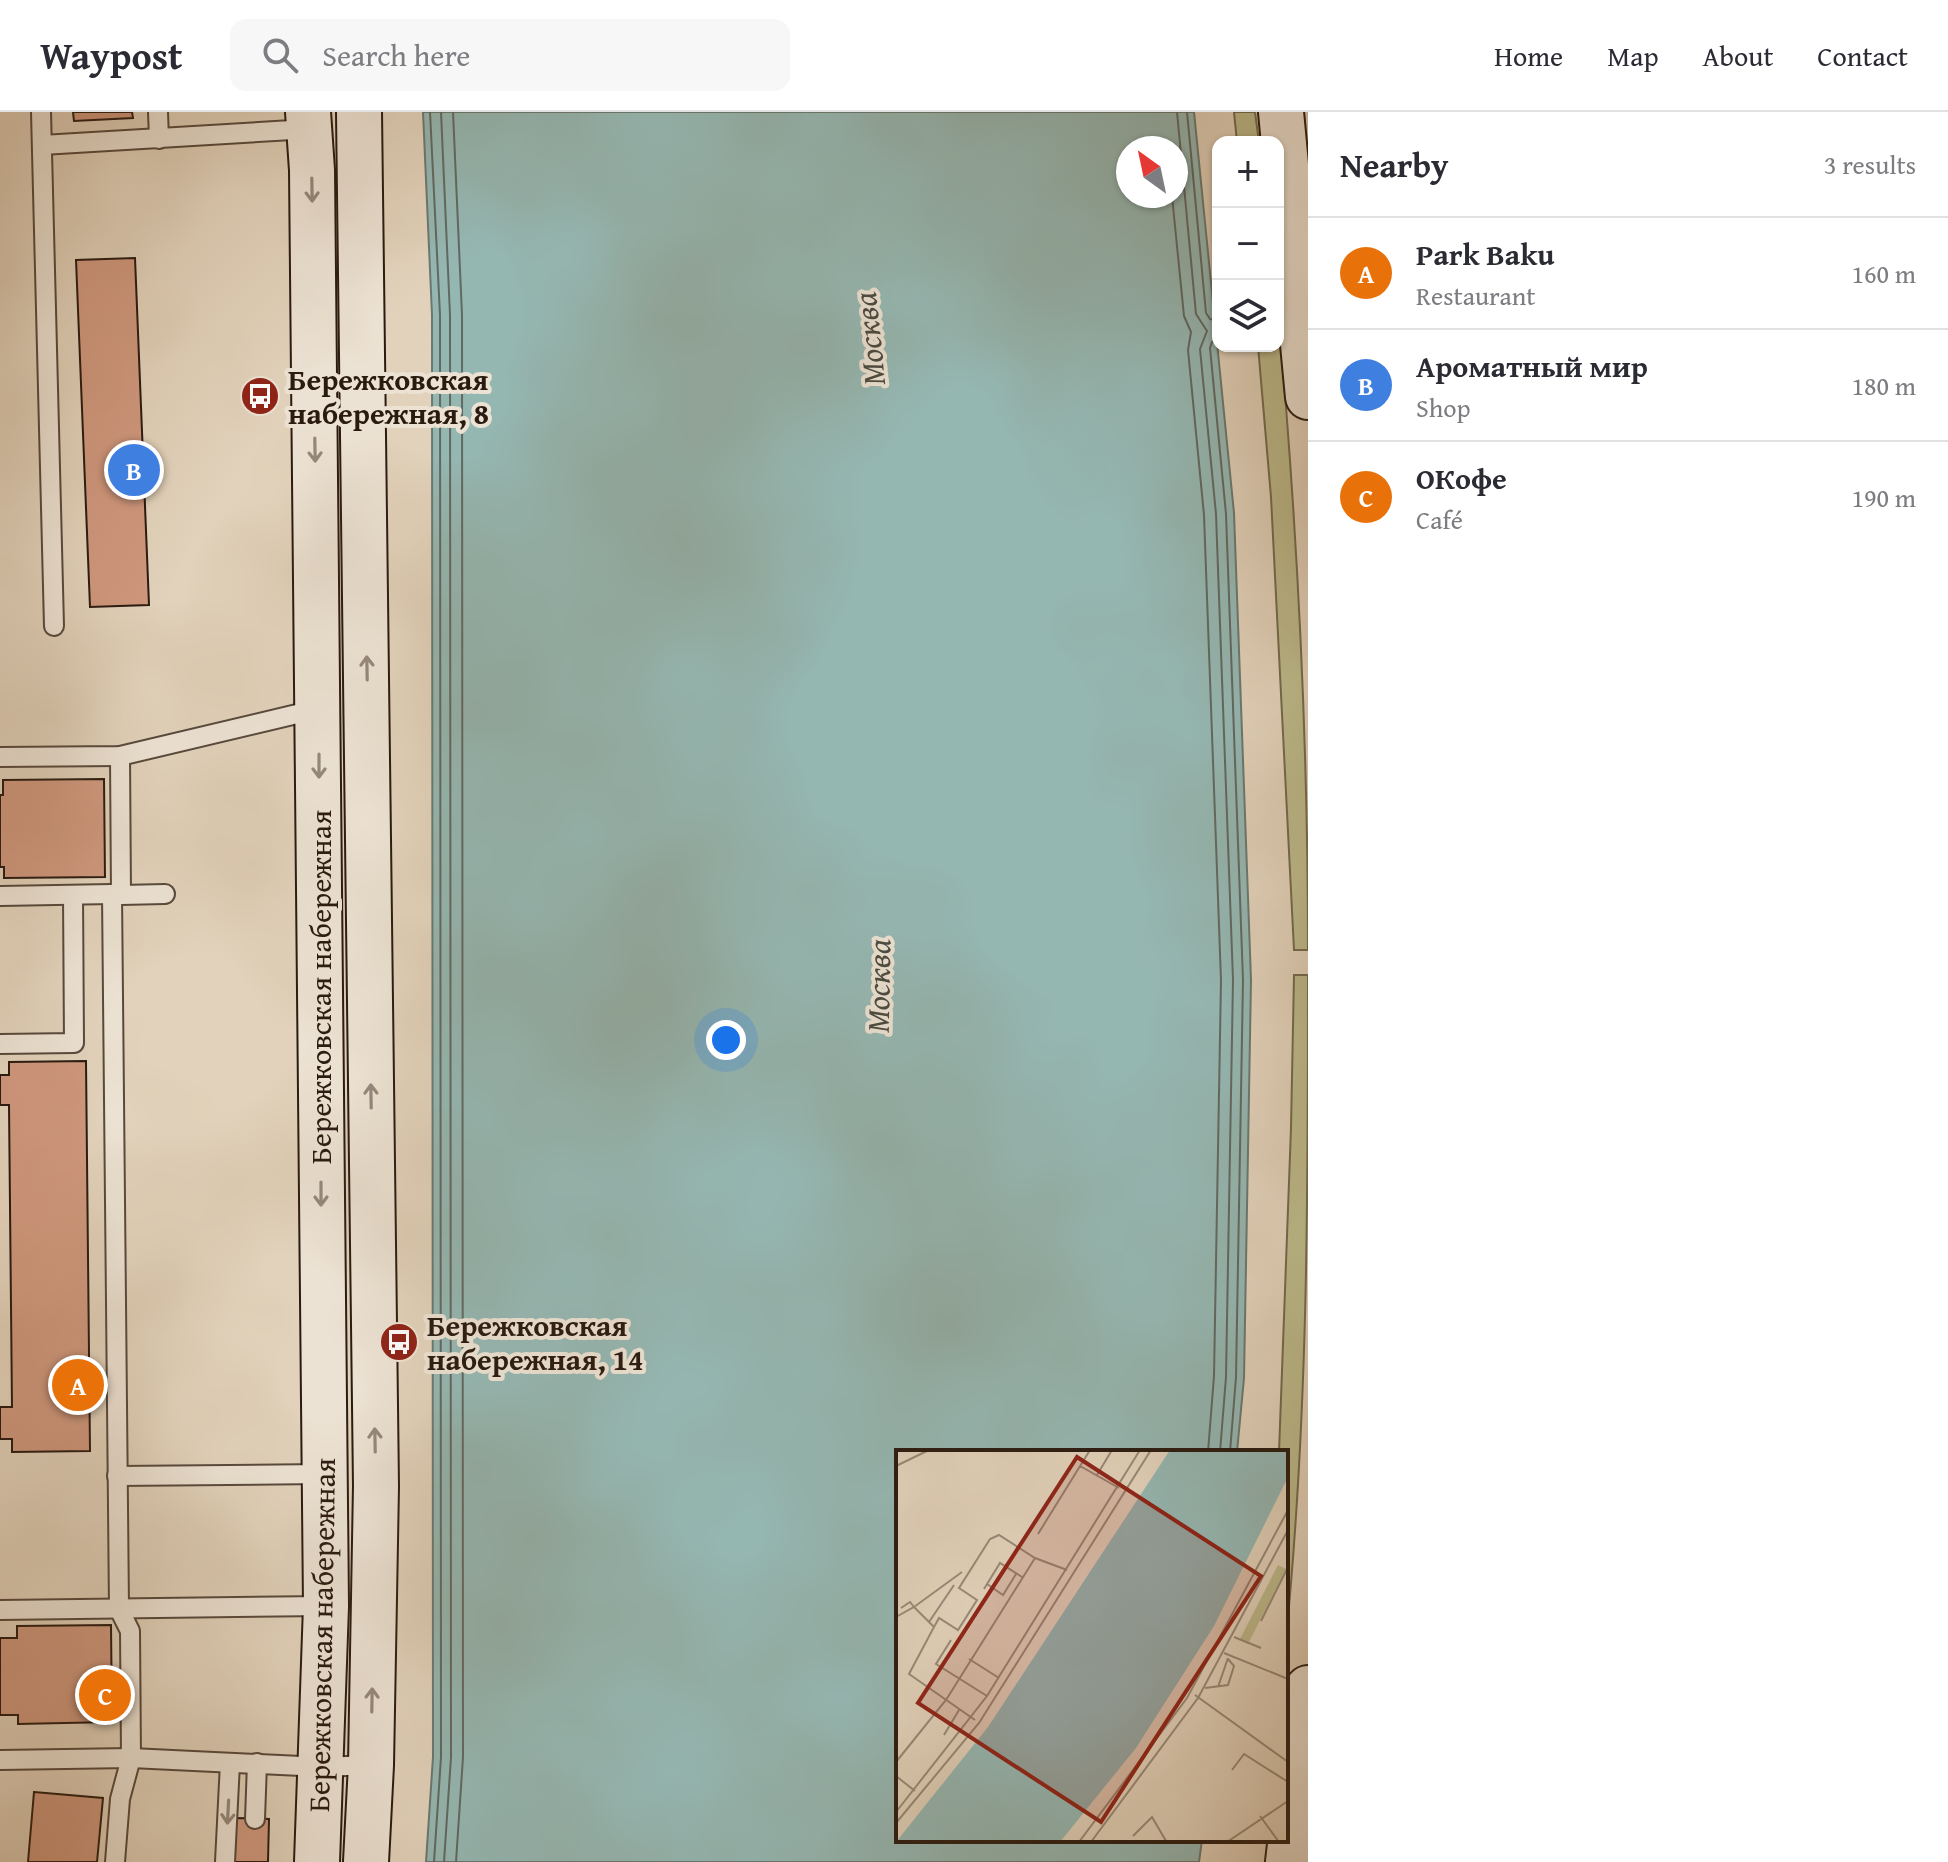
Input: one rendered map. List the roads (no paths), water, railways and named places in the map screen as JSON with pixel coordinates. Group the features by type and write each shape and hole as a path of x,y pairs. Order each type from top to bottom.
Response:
{"main road":[{"name":"Бережковская набережная","path":"359,112 376,1486 371,1765 366,1862"},
{"path":"1281,112 1308,397"},
{"name":"Бережковская набережная","path":"308,120 318,709 326,1606 317,1862"},
{"path":"1288,1862 1308,1688"}],"lane":[{"path":"41,112 54,626"},
{"path":"158,112 159,139"},
{"path":"42,145 159,139 308,120"},
{"path":"0,757 120,756 318,709"},
{"path":"115,1862 120,1799 131,1758 130,1631 119,1609 117,1476 117,894 120,756"},
{"path":"0,896 165,894"},
{"path":"0,1044 74,1043 73,895"},
{"path":"117,1476 323,1474"},
{"path":"0,1610 326,1606"},
{"path":"0,1760 131,1758 322,1767 371,1765"},
{"path":"225,1862 230,1763"},
{"path":"255,1819 257,1763"}],"water":[{"name":"Москва","path":"423,112 1194,112 1212,292 1212,352 1218,352 1234,513 1251,980 1244,1378 1237,1450 896,1450 896,1842 1202,1842 1199,1862 426,1862 433,1757 432,315"}],"place":[{"name":"Бережковская набережная, 8","path":"260,396"},
{"name":"Ароматный мир","path":"134,470"},
{"name":"Бережковская набережная, 14","path":"399,1342"},
{"name":"Park Baku","path":"78,1385"},
{"name":"ОКофе","path":"105,1695"}]}
